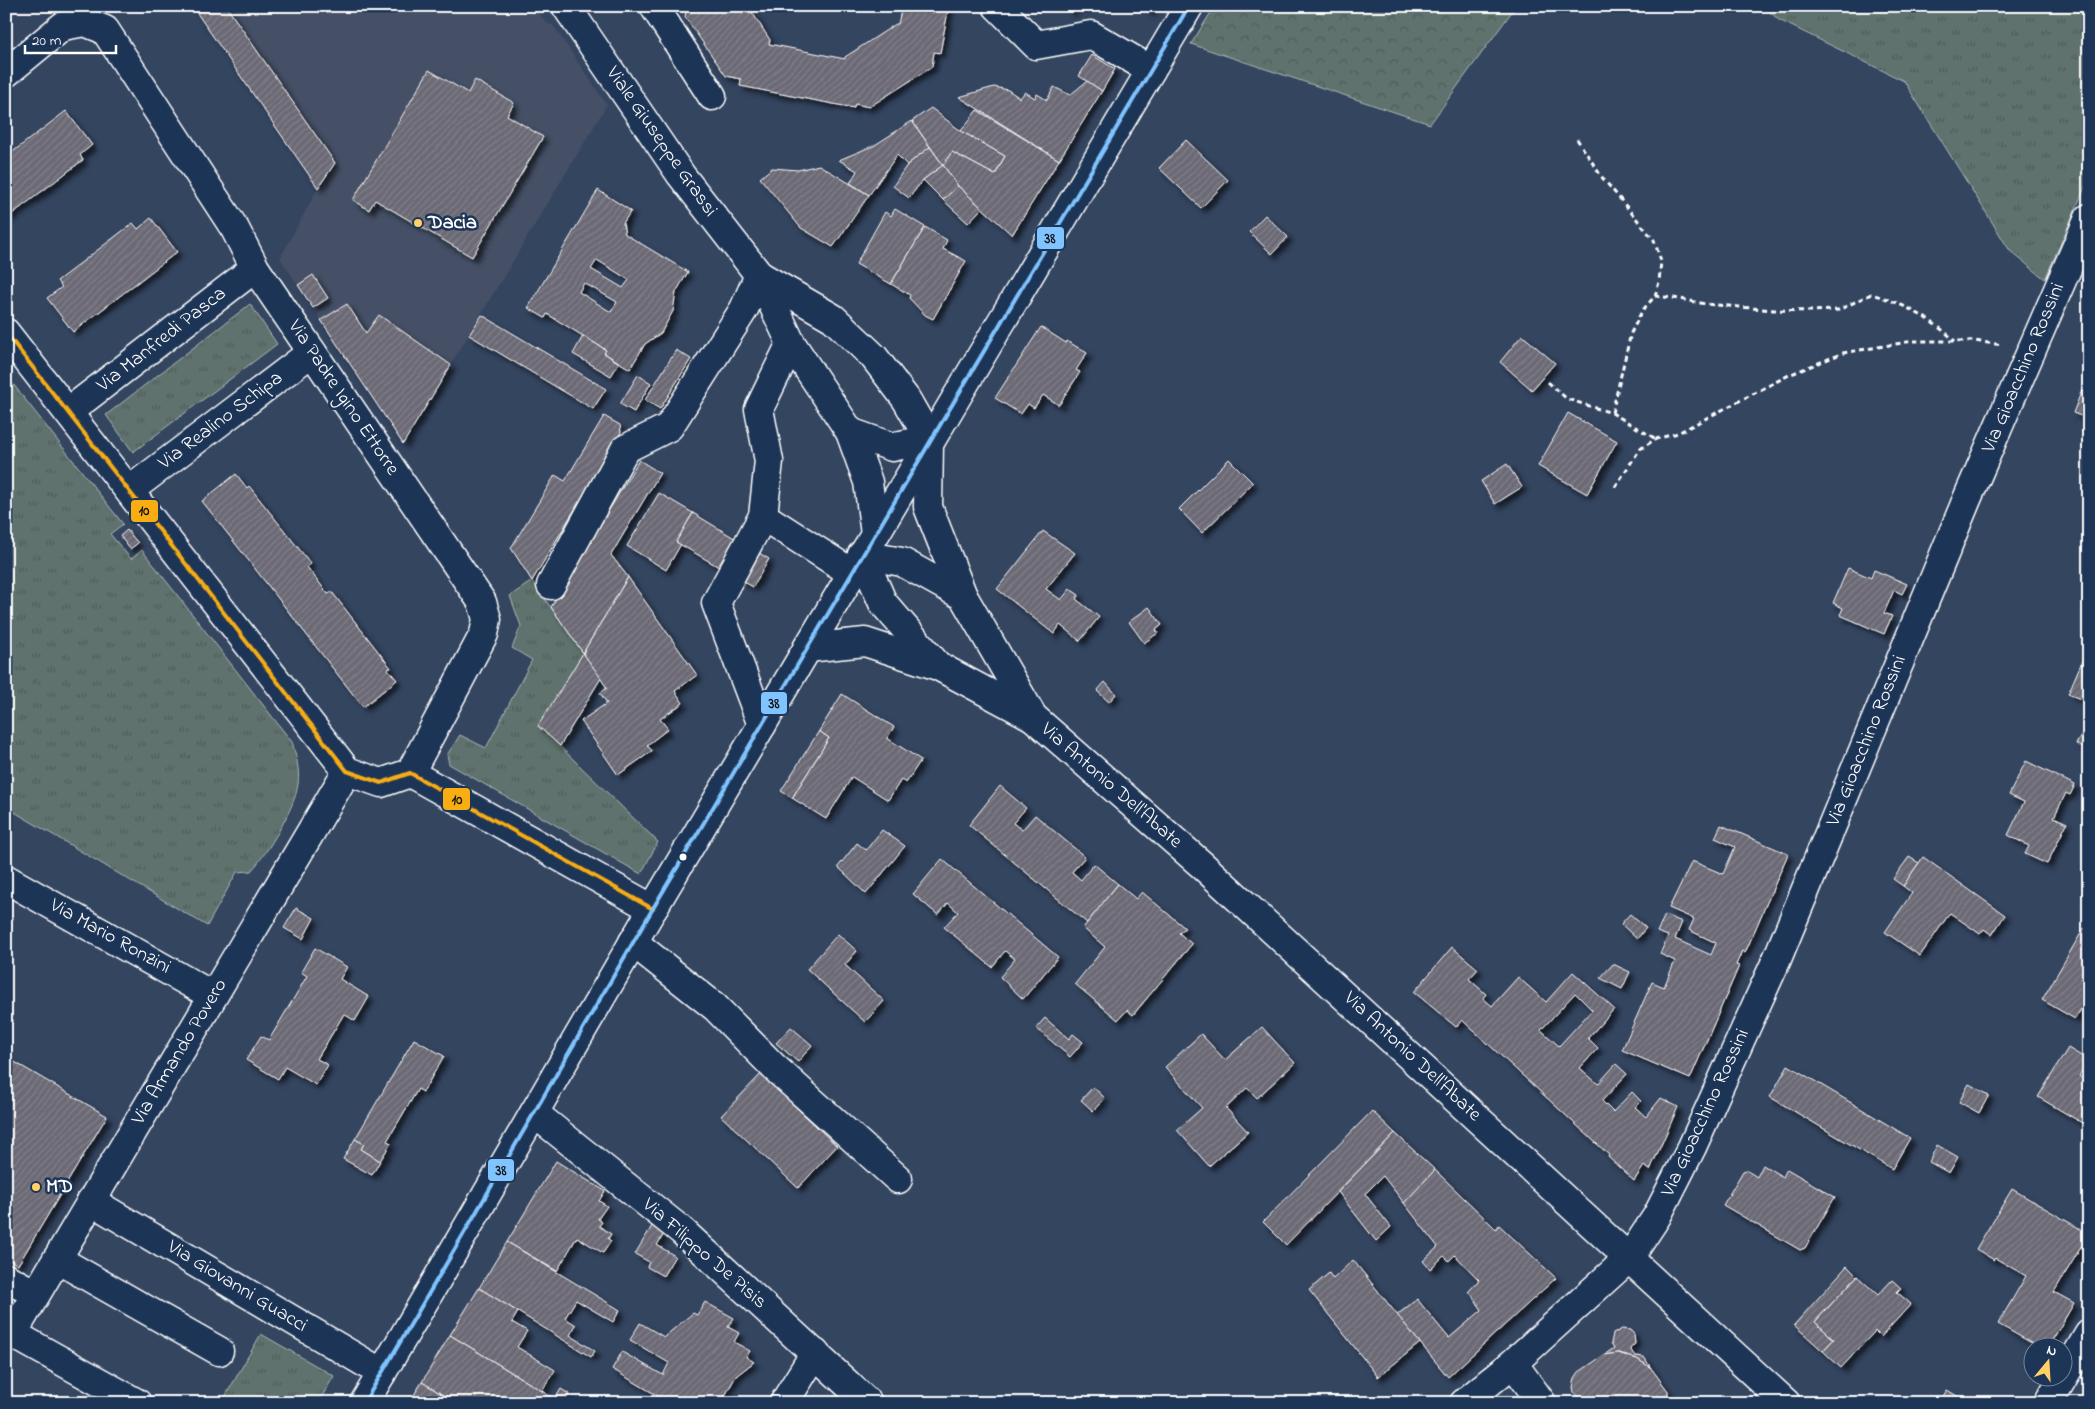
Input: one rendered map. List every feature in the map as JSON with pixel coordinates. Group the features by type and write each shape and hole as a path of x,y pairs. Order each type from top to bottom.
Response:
{"street":[{"name":"Viale Giuseppe Grassi","path":"566,6 681,175 759,275 791,342 850,432 868,482 863,554"},
{"path":"654,6 712,96"},
{"path":"997,6 1036,45 1091,35 1151,70"},
{"path":"364,1403 929,439 1189,6"},
{"name":"Via Padre Igino Ettorre","path":"6,73 63,26 85,22 105,30 235,229 255,268 482,602 487,618 484,634 410,773"},
{"name":"Via Gioacchino Rossini","path":"1466,1402 1513,1363 1630,1257 1657,1216 1692,1146 1777,959 1967,498 2089,218"},
{"name":"Via Manfredi Pasca","path":"68,412 255,268"},
{"name":"Viale Giuseppe Grassi","path":"759,275 833,318 874,357 906,399 929,439"},
{"path":"551,584 625,450 669,427 744,309 759,275"},
{"path":"6,333 347,771 380,783 410,773 653,909"},
{"path":"762,725 716,603 763,516 769,461 759,409 791,342"},
{"name":"Via Realino Schipa","path":"130,490 312,352"},
{"path":"850,432 892,447 929,439"},
{"name":"Via Antonio Dell'Abate","path":"929,439 928,507 963,596 1033,717"},
{"path":"763,516 863,554 902,562 963,596"},
{"name":"Via Antonio Dell'Abate","path":"863,554 883,603 938,666"},
{"name":"Via Antonio Dell'Abate","path":"807,648 865,642 938,666 1033,717 1202,865 1630,1257 1786,1403"},
{"name":"Via Armando Povero","path":"10,1332 58,1258 347,771"},
{"name":"Via Mario Ronzini","path":"6,879 213,996"},
{"path":"633,942 715,1007 774,1067 898,1179"},
{"name":"Via Filippo De Pisis","path":"534,1113 682,1231 868,1403"},
{"name":"Via Giovanni Guacci","path":"92,1201 382,1373"},
{"path":"58,1258 220,1351"},
{"path":"6,1278 36,1294"},
{"path":"10,1332 137,1403"},
{"path":"2048,1403 2089,1334"},
{"path":"784,1403 815,1353"},
{"path":"1513,1363 1542,1403"}],"path":[{"path":"1576,139 1601,176 1654,240 1661,261 1659,282 1655,296 1642,311 1631,332 1612,414"},
{"path":"1655,296 1715,305 1810,311 1839,310 1870,294 1890,299 1916,313 1942,328 1955,342"},
{"path":"1615,487 1640,449 1656,439 1678,433 1790,375 1843,353 1913,341 1974,341 2005,346 2030,355"},
{"path":"1548,382 1567,399 1612,414 1656,439"}],"shaded area":[{"name":"Dacia","path":"192,6 535,6 546,23 553,25 607,105 403,444 280,258 318,188"}],"green space":[{"path":"1215,6 1516,6 1430,124 1191,44"},
{"path":"1763,6 2089,6 2089,178 2045,279 2010,251 1904,81 1779,20"},
{"path":"250,304 277,344 133,452 106,415"},
{"path":"6,375 123,524 110,534 131,559 142,550 292,742 297,762 298,784 286,817 272,842 251,871 237,872 207,926 6,807"},
{"path":"532,581 583,653 539,726 658,842 641,874 449,764 447,755 460,735 486,748 532,660 512,648 521,626 510,596"},
{"path":"261,1334 334,1376 318,1403 222,1402"}],"building":[{"path":"192,6 226,6 335,163 318,188"},
{"path":"687,6 748,6 770,40 769,44 845,59 845,57 898,24 902,6 949,6 940,53 934,52 932,67 869,107 855,104 854,108 740,86 741,79 726,76 685,17"},
{"path":"1065,6 1076,6 1071,12"},
{"path":"1146,6 1153,6 1149,13"},
{"path":"1092,55 1115,69 1102,91 1079,76"},
{"path":"429,70 468,93 475,80 514,103 507,115 543,137 472,257 375,200 369,210 353,200"},
{"path":"1087,81 1102,91 1059,160 959,97 994,87 1008,90 1020,98 1025,92 1035,98 1037,94 1047,100 1054,87 1070,95"},
{"path":"931,108 961,131 1005,156 995,175 952,152 943,165 912,121"},
{"path":"977,110 1059,160 1012,235 958,186 943,165 952,152 995,175 1005,156 961,131"},
{"path":"66,111 92,145 80,155 83,160 7,218 6,157"},
{"path":"912,121 930,147 907,165 897,155 869,195 850,183 857,171 839,160 875,145"},
{"path":"1186,140 1228,180 1201,208 1159,168"},
{"path":"930,147 943,165 923,180 909,198 893,186 907,165"},
{"path":"819,165 869,195 833,247 801,228 760,178 772,168 798,170"},
{"path":"943,165 958,186 943,200 923,180"},
{"path":"958,186 982,208 968,223 943,200"},
{"path":"598,190 631,211 623,223 625,234 688,272 676,292 673,311 661,333 645,344 630,369 604,353 606,350 547,314 545,318 528,308","holes":["597,260 629,280 623,288 591,269","584,283 617,302 611,312 579,292"]},
{"path":"895,209 925,227 891,284 856,264 885,212 891,216"},
{"path":"1265,215 1288,237 1272,254 1249,232"},
{"path":"151,218 177,252 73,332 47,298 62,287 57,281 133,223 138,229"},
{"path":"925,227 947,240 943,249 966,261 933,319 925,315 909,298 910,295 891,284"},
{"path":"313,275 328,298 313,308 298,285"},
{"path":"347,304 366,333 379,315 451,365 403,444 321,320"},
{"path":"482,315 606,389 593,409 469,335"},
{"path":"1041,327 1066,343 1067,341 1087,353 1076,370 1080,372 1059,405 1043,395 1034,408 1028,404 1021,414 995,398"},
{"path":"1522,335 1555,363 1532,390 1500,362"},
{"path":"583,336 606,350 604,353 619,363 611,376 573,354"},
{"path":"676,350 691,359 660,409 645,400"},
{"path":"2089,372 2089,419 2073,413"},
{"path":"638,375 651,383 634,412 620,404"},
{"path":"1568,413 1617,441 1587,494 1538,466"},
{"path":"604,416 620,425 621,432 532,581 511,548 555,475 565,481"},
{"path":"1229,459 1253,483 1202,533 1179,509"},
{"path":"639,460 660,473 611,555 628,577 583,653 551,607"},
{"path":"1507,464 1522,487 1495,504 1481,481"},
{"path":"236,474 247,488 249,486 311,564 307,567 328,594 332,592 391,668 388,669 397,680 363,707 202,501"},
{"path":"659,493 693,513 676,542 681,544 666,570 627,546"},
{"path":"693,513 769,559 753,587 676,542"},
{"path":"127,530 138,543 130,549 120,536"},
{"path":"1043,531 1075,553 1046,589 1061,600 1070,589 1079,595 1076,599 1099,617 1080,641 1060,625 1054,634 997,589"},
{"path":"1848,568 1871,578 1874,570 1907,584 1902,594 1894,590 1884,613 1892,616 1884,634 1840,615 1843,608 1833,603"},
{"path":"628,577 697,675 675,691 683,703 660,719 668,729 647,745 652,751 618,775 581,721 607,703 600,693 607,688 583,653"},
{"path":"1149,607 1162,625 1156,630 1158,633 1144,643 1129,622"},
{"path":"2088,647 2089,687 2083,700 2068,694"},
{"path":"583,653 601,678 560,746 538,726"},
{"path":"1105,682 1116,694 1109,702 1097,691"},
{"path":"2089,687 2089,703 2083,700"},
{"path":"842,694 894,727 887,738 921,760 906,783 901,780 888,800 852,777 826,819 792,798 829,738 819,731"},
{"path":"2086,728 2089,729 2089,751 2076,744"},
{"path":"819,731 829,738 792,798 781,791"},
{"path":"2026,761 2075,785 2070,795 2066,793 2054,817 2067,823 2047,864 2025,854 2029,846 2008,835 2024,802 2009,795"},
{"path":"1000,786 1026,808 1013,823 1022,830 1035,815 1085,857 1072,872 1081,880 1094,864 1118,884 1087,923 969,825"},
{"path":"1721,825 1788,854 1745,953 1742,951 1736,965 1739,966 1690,1079 1622,1050 1652,982 1664,987 1675,961 1660,954 1668,936 1657,932 1665,915 1682,922 1675,939 1711,955 1716,943 1689,930 1694,919 1669,908 1692,861 1723,874 1735,847 1715,838"},
{"path":"882,830 905,846 866,894 838,867 857,843 866,850"},
{"path":"1909,857 1919,863 1903,886 1893,879"},
{"path":"1923,857 2005,915 1992,935 1984,929 1980,934 1950,913 1920,956 1885,932 1912,893 1903,886"},
{"path":"942,859 1058,957 1023,999 1000,977 1015,959 1005,951 992,967 944,927 958,912 948,903 938,915 913,894"},
{"path":"1118,884 1136,899 1142,892 1185,928 1179,933 1192,944 1133,1015 1127,1010 1118,1020 1075,984 1105,947 1083,928"},
{"path":"296,908 314,918 303,939 284,928"},
{"path":"1630,914 1646,928 1637,939 1621,924"},
{"path":"2084,928 2089,931 2089,996 2075,1019 2042,1000"},
{"path":"838,934 857,951 845,965 884,1001 865,1022 807,969"},
{"path":"1452,947 1478,969 1469,979 1486,994 1483,998 1492,1006 1518,977 1546,1002 1573,972 1614,1009 1588,1038 1598,1048 1580,1068 1598,1084 1616,1064 1627,1074 1602,1101 1613,1112 1632,1092 1641,1101 1635,1107 1646,1117 1661,1098 1678,1107 1650,1170 1644,1166 1634,1181 1608,1157 1609,1155 1462,1020 1456,1027 1414,992","holes":["1575,993 1592,1010 1559,1046 1541,1030"]},
{"path":"315,948 347,967 340,979 369,997 355,1021 344,1014 317,1059 328,1065 316,1085 285,1067 278,1079 246,1060 261,1036 269,1040 307,976 301,972"},
{"path":"1613,964 1630,972 1622,989 1600,978"},
{"path":"1045,1018 1069,1039 1073,1034 1083,1042 1070,1057 1036,1028"},
{"path":"791,1027 812,1045 798,1062 776,1043"},
{"path":"1262,1027 1295,1063 1257,1098 1247,1088 1226,1108 1248,1132 1209,1166 1177,1130 1202,1108 1165,1067 1201,1034 1225,1060"},
{"path":"414,1039 444,1056 423,1092 418,1089 387,1141 391,1143 380,1161 361,1149 364,1144 355,1139"},
{"path":"2068,1048 2088,1060 2079,1076 2089,1082 2089,1127 2038,1097"},
{"name":"MD","path":"6,1057 107,1116 18,1265 6,1258"},
{"path":"1788,1065 1910,1138 1892,1169 1770,1097"},
{"path":"761,1074 837,1146 798,1188 721,1116"},
{"path":"1969,1084 1989,1095 1979,1113 1959,1102"},
{"path":"1093,1087 1105,1098 1093,1111 1081,1100"},
{"path":"1372,1111 1395,1133 1286,1245 1263,1222"},
{"path":"1395,1133 1435,1170 1404,1203 1383,1176 1365,1194 1391,1227 1376,1241 1338,1192"},
{"path":"355,1139 364,1144 361,1149 380,1161 372,1175 343,1159"},
{"path":"1937,1145 1958,1157 1949,1173 1929,1162"},
{"path":"556,1161 605,1191 599,1201 607,1206 598,1219 602,1222 599,1226 611,1234 608,1239 611,1241 603,1253 577,1237 557,1271 507,1242"},
{"path":"1763,1165 1783,1177 1787,1169 1835,1197 1805,1248 1800,1250 1723,1205 1743,1171 1746,1170 1757,1177"},
{"path":"1435,1170 1496,1229 1499,1225 1556,1278 1448,1377 1397,1315 1417,1299 1449,1338 1482,1310 1469,1291 1479,1280 1455,1255 1449,1261 1444,1256 1430,1269 1423,1261 1438,1247 1404,1203"},
{"path":"2012,1189 2089,1234 2054,1292 2074,1303 2055,1336 2022,1336 2022,1338 1998,1324 2026,1276 1976,1249"},
{"path":"655,1221 668,1228 657,1245 675,1256 663,1276 647,1267 649,1262 635,1254"},
{"path":"507,1242 620,1310 613,1322 576,1300 565,1318 576,1325 570,1335 595,1351 591,1357 479,1288"},
{"path":"1353,1260 1420,1343 1378,1377 1309,1290 1329,1273 1333,1279"},
{"path":"1847,1266 1857,1276 1815,1322 1834,1339 1823,1351 1794,1325"},
{"path":"1857,1276 1878,1295 1892,1280 1901,1288 1897,1292 1911,1304 1881,1337 1875,1331 1841,1368 1823,1351 1834,1339 1815,1322"},
{"path":"479,1288 518,1312 512,1322 527,1331 517,1347 555,1370 542,1391 450,1335"},
{"path":"705,1302 734,1318 728,1327 739,1333 734,1342 750,1351 746,1357 754,1362 736,1376 721,1403 670,1403 612,1369 622,1352 663,1375 669,1363 630,1340 640,1323 664,1337 693,1313 697,1315"},
{"path":"1622,1329 1630,1330 1634,1334 1635,1344 1630,1349 1635,1356 1644,1357 1651,1368 1627,1355 1618,1353 1604,1355 1614,1348 1611,1343 1613,1334"},
{"path":"450,1335 561,1403 544,1403 532,1395 527,1403 511,1403 504,1398 501,1403 456,1403 422,1382"},
{"path":"1618,1353 1637,1359 1651,1368 1668,1391 1668,1403 1582,1403 1574,1392 1573,1387 1579,1372 1604,1355"},
{"path":"422,1382 456,1403 409,1403"},
{"path":"561,1389 569,1394 564,1403 555,1399"},
{"path":"1947,1390 1969,1403 1939,1403"}],"transit line":[{"name":"38","path":"364,1403 785,684 1189,6"},
{"name":"10","path":"6,333 347,771 381,783 410,773 653,909"}],"place":[{"name":"Dacia","path":"418,223"},
{"name":"MD","path":"36,1187"}]}
